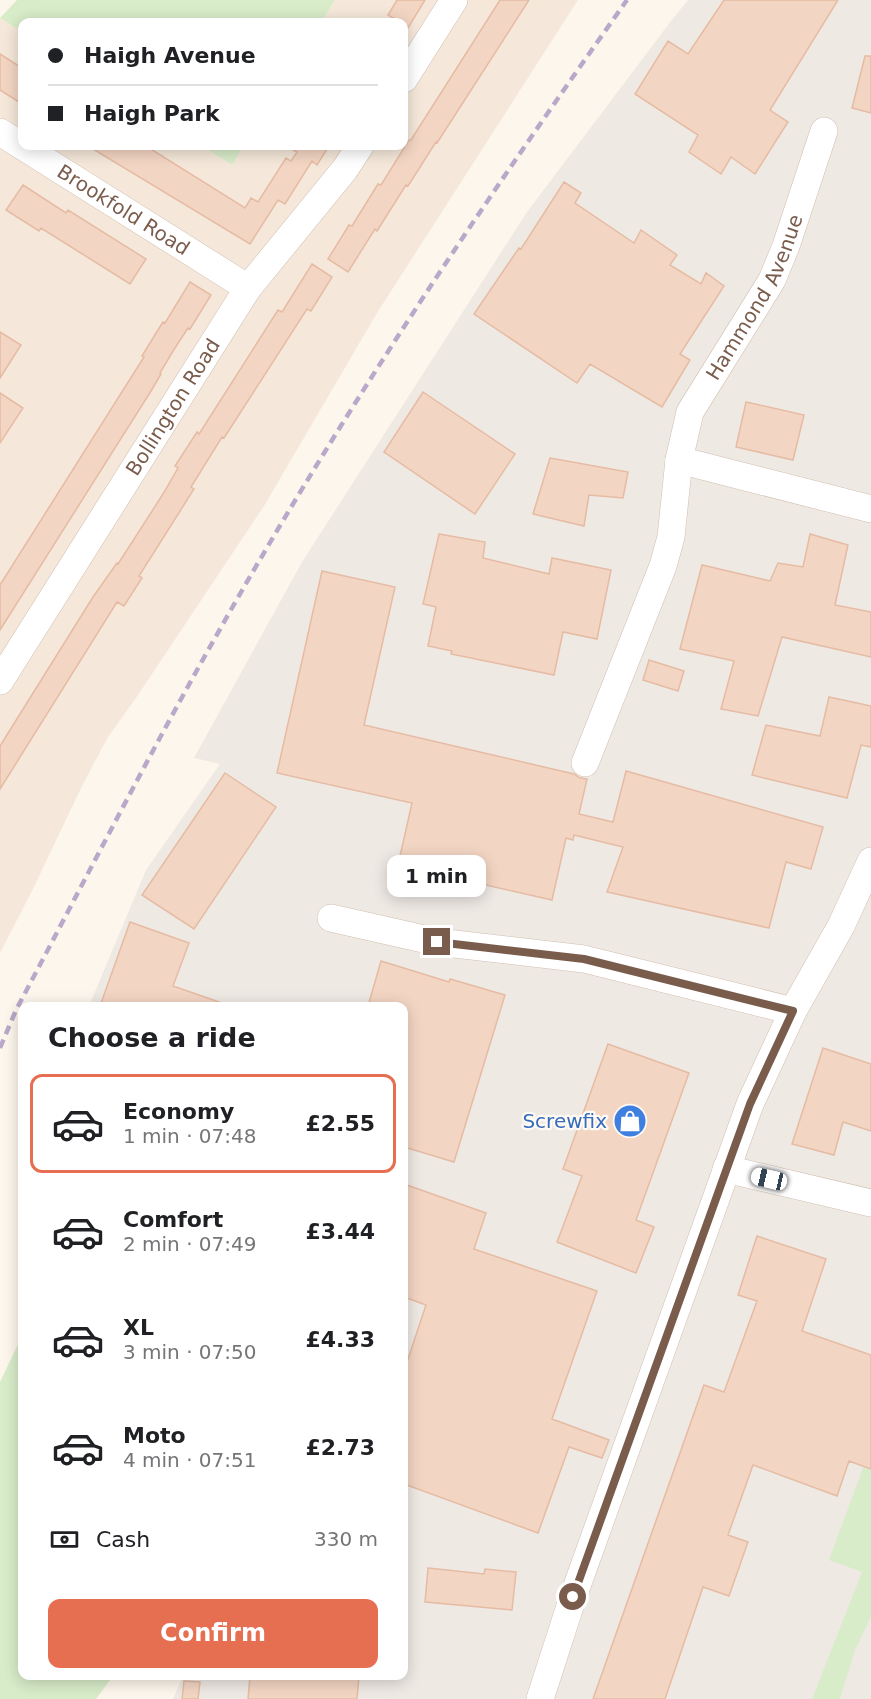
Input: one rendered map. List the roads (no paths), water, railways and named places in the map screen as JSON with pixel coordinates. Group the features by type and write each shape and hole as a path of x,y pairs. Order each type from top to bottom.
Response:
{"street":[{"path":"408,73 454,0"},
{"name":"Hammond Avenue","path":"585,763 663,566 671,537 680,460 690,412 772,280 786,246 824,131"},
{"name":"Brookfold Road","path":"0,132 18,143"},
{"name":"Brookfold Road","path":"29,150 248,288"},
{"name":"Bollington Road","path":"0,681 248,288 345,169 357,150"},
{"path":"680,460 871,509"},
{"path":"540,1699 573,1597 750,1104 793,1011 841,926 871,861"},
{"path":"331,918 437,942 584,959 793,1011"},
{"path":"726,1169 871,1203"}],"railway":[{"path":"20,1002 189,684 311,474 465,234 627,0"},
{"path":"0,1048 18,1006"}],"place":[{"name":"Screwfix","path":"630,1121"}]}
